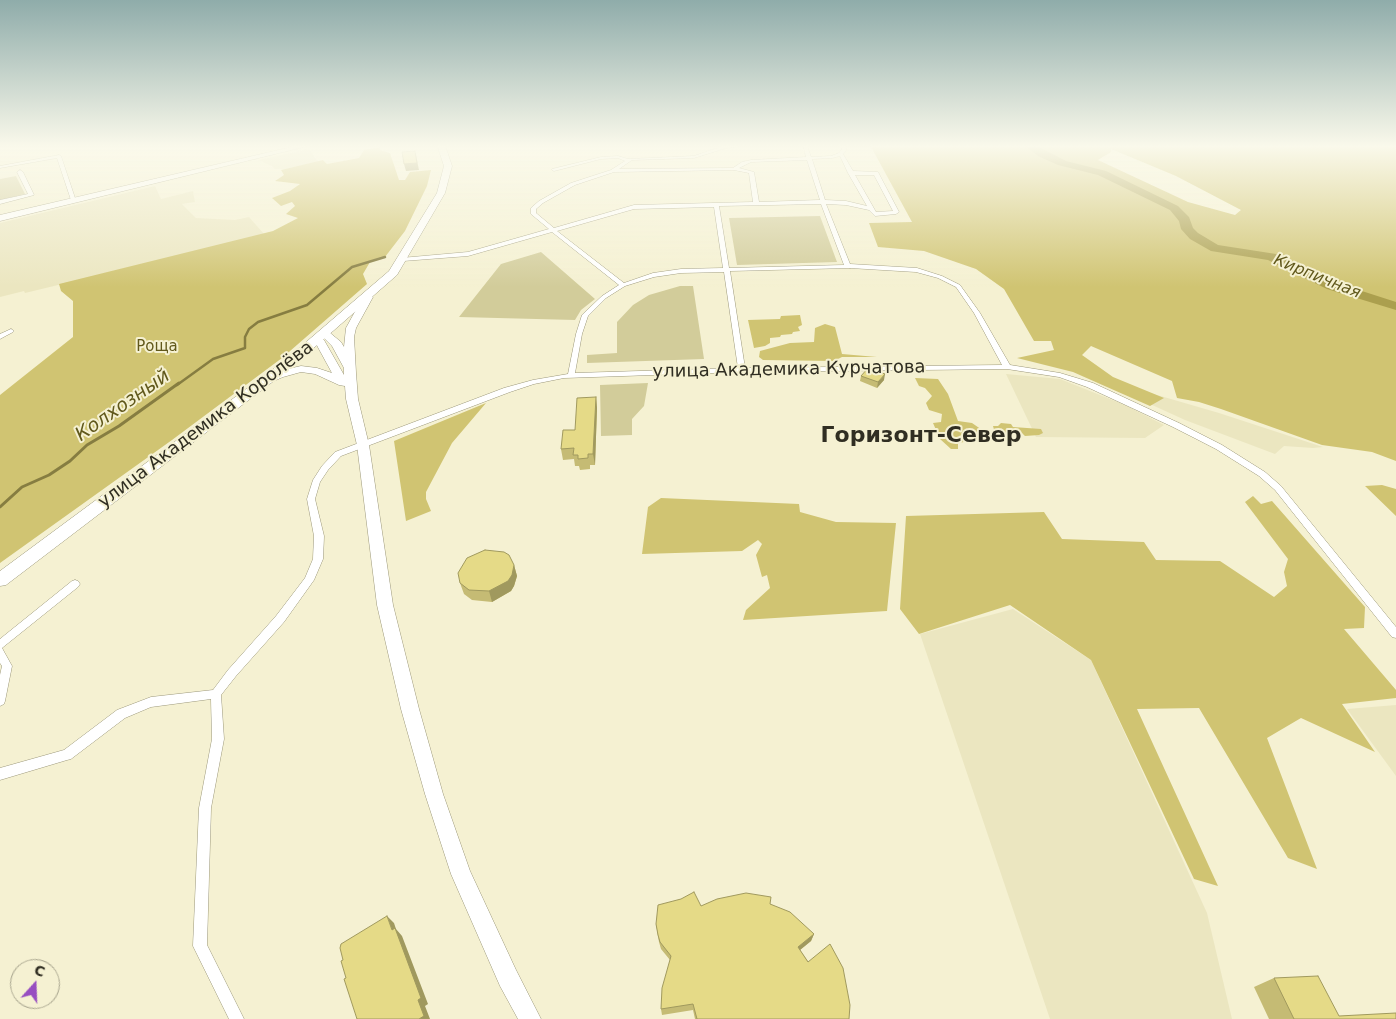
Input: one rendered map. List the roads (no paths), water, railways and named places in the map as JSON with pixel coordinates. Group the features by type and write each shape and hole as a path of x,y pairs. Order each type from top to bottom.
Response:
{"main road":[{"path":"0,218 106,193"},
{"name":"улица Академика Королёва","path":"0,580 267,381 368,297 393,274 441,193"},
{"path":"368,297 351,328 347,378 363,445 385,605 410,709 434,794 461,874 508,978 530,1019"},
{"path":"322,337 347,378"},
{"path":"267,381 279,374 301,369 347,378"}],"street":[{"path":"0,202 31,195 30,193"},
{"path":"71,193 74,200"},
{"path":"558,193 541,202 533,209 533,213 623,285"},
{"path":"754,193 756,203"},
{"path":"819,193 848,267"},
{"path":"861,193 870,209 875,214 896,212 886,193"},
{"path":"403,259 468,254 634,208 822,202 846,203 870,209"},
{"path":"716,204 728,270 742,370"},
{"path":"571,376 579,334 585,315 604,297 623,285 653,275 681,271 848,267 917,270 940,277 958,286 977,313 1008,367"},
{"path":"0,337 11,332"},
{"name":"улица Академика Курчатова","path":"216,694 280,619 309,580 318,559 319,536 311,500 316,482 324,468 338,454 507,390 539,381 571,376 742,370 1008,367 1054,373 1090,385 1219,447 1273,483 1396,634"},
{"path":"0,645 75,584"},
{"path":"0,652 7,666 0,701"},
{"path":"0,774 67,755 121,714 151,702 216,694 218,739 205,808 200,946 237,1019"}],"waterway":[{"name":"Кирпичная","path":"1142,193 1174,208 1185,220 1187,229 1194,236 1215,248 1271,257 1332,286 1396,306"},
{"name":"Колхозный","path":"177,385 213,359 245,348 245,337 249,329 258,322 307,305 352,267 385,257"},
{"name":"Колхозный","path":"0,507 22,487 49,475 70,461 87,445 119,426 179,383"}],"district":[{"name":"Горизонт-Север","path":"921,436"}],"park label":[{"name":"Роща","path":"157,347"}]}
